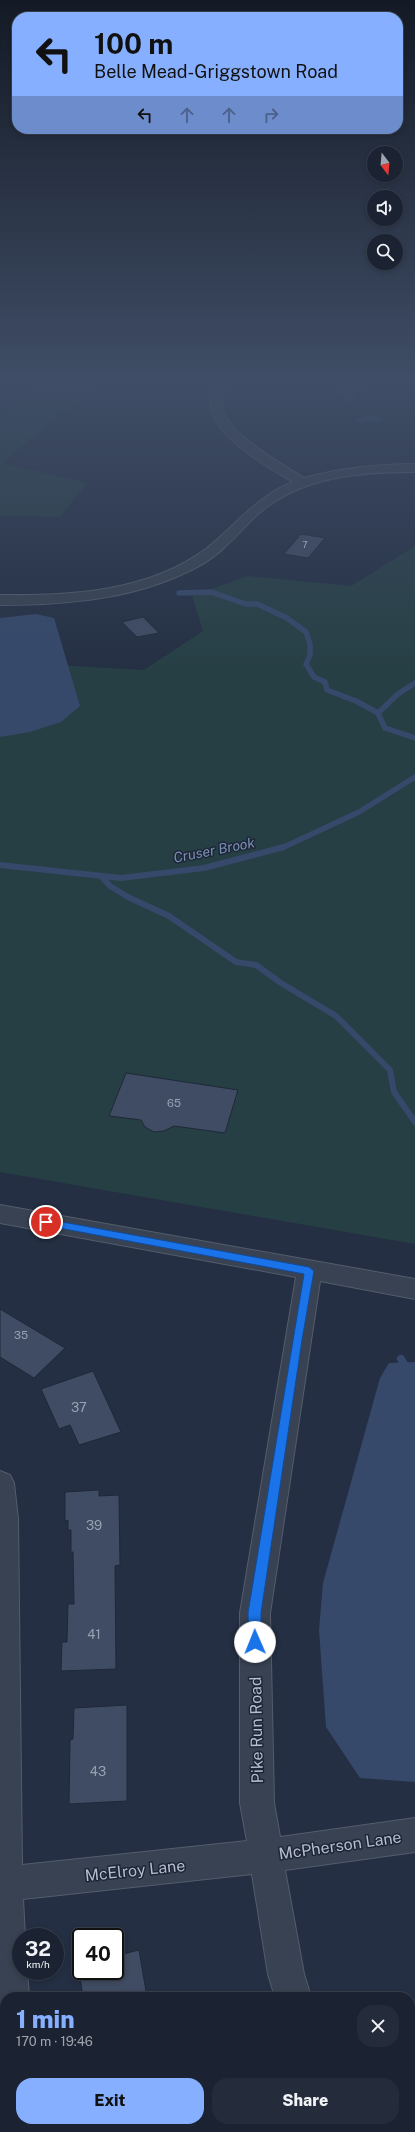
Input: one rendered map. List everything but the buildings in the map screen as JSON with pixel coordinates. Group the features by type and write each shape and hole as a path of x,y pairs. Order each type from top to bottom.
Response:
{"street":[{"path":"292,476 302,482"},
{"path":"0,600 38,600 92,595 131,587 166,576 206,555 226,540 255,510 302,482 331,476"},
{"path":"0,1214 415,1289"},
{"name":"Pike Run Road","path":"291,1992 286,1974 257,1803 255,1613 309,1271"},
{"path":"0,1483 4,1519 4,1884 11,1992"},
{"name":"McPherson Lane","path":"266,1856 415,1835"},
{"name":"McElroy Lane","path":"4,1884 266,1856"}],"green space":[{"path":"0,476 59,476 87,483 60,517 0,516"},
{"path":"415,546 415,1244 0,1172 0,662 144,670 203,631 192,596 248,576 351,586"}],"water":[{"path":"36,614 54,618 80,706 61,722 30,732 0,737 0,618"},
{"path":"415,1362 415,1782 360,1778 326,1727 319,1630 323,1583 380,1378 389,1363"}],"waterway":[{"path":"179,593 211,592 246,604 257,604 287,618 306,632 310,644 310,655 306,664 314,677 325,682 327,690 356,701 378,713"},
{"name":"Cruser Brook","path":"378,713 398,694 415,683"},
{"name":"Cruser Brook","path":"378,713 385,728 415,738"},
{"name":"Cruser Brook","path":"282,848 359,812 415,777"},
{"name":"Cruser Brook","path":"0,865 121,878 204,868 284,847"},
{"path":"101,876 110,886 128,897 169,916 236,962 256,965 281,983 336,1016 390,1070 394,1092 415,1122"},
{"path":"401,1359 415,1382"}],"route":[{"path":"46,1222 309,1271 255,1613 255,1642"}]}
